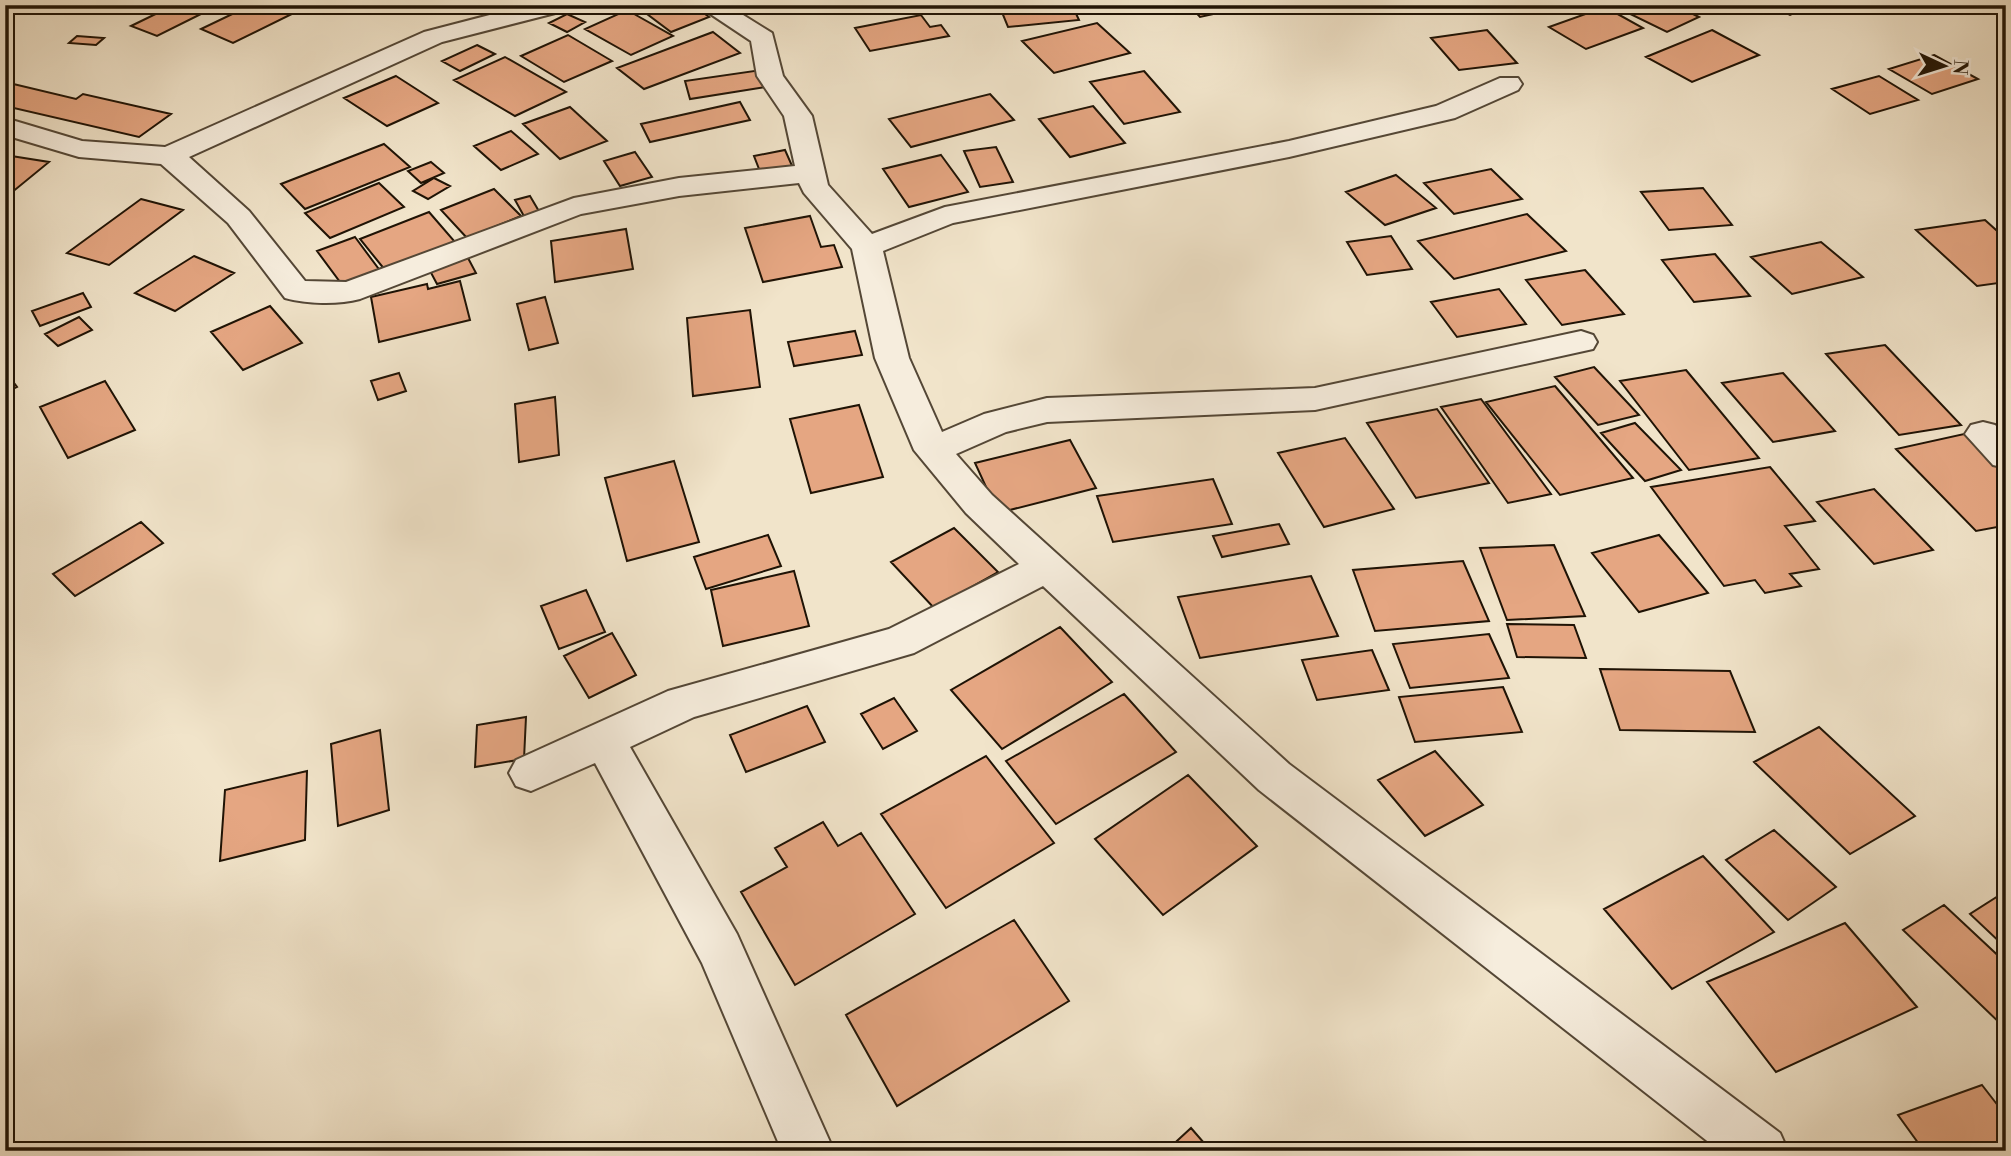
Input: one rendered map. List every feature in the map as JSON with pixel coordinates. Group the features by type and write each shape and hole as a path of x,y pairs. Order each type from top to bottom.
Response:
{"street":[{"path":"5,126 79,149 169,156 433,37 558,5"},
{"path":"709,5 762,38 770,76 798,116 814,187 867,247 892,358 932,450 979,504 1275,777 1762,1151"},
{"path":"457,9 496,20"},
{"path":"867,247 945,216 1289,149 1445,112 1509,84"},
{"path":"169,156 209,185 264,242 296,291 349,292 574,207 679,187 810,173"},
{"path":"932,450 996,422 1047,410 1315,399 1581,342"},
{"path":"531,773 683,703 900,642 1049,566"},
{"path":"604,739 720,950 808,1151"}],"building":[{"path":"174,5 219,5 157,36 131,26"},
{"path":"251,5 310,5 233,43 201,29"},
{"path":"646,5 693,5 709,17 671,32 639,8"},
{"path":"999,5 1072,5 1079,20 1008,27"},
{"path":"1189,5 1255,5 1200,17"},
{"path":"1675,5 1699,17 1667,32 1614,6"},
{"path":"1770,5 1812,5 1790,15"},
{"path":"1605,7 1643,28 1586,49 1549,27"},
{"path":"627,10 673,36 631,55 585,29"},
{"path":"567,14 585,22 567,32 549,23"},
{"path":"921,15 930,27 941,25 949,36 870,51 855,28"},
{"path":"1097,23 1130,53 1054,73 1022,41"},
{"path":"1487,30 1517,63 1459,70 1431,38"},
{"path":"1712,30 1759,55 1692,82 1646,57"},
{"path":"713,32 740,53 644,89 617,68"},
{"path":"568,35 612,61 564,82 521,56"},
{"path":"77,36 104,38 96,45 69,43"},
{"path":"477,45 495,54 460,71 442,61"},
{"path":"1934,55 1978,79 1932,94 1889,69"},
{"path":"505,57 566,92 515,116 454,80"},
{"path":"761,70 766,87 690,99 685,81"},
{"path":"1144,71 1180,112 1124,124 1090,82"},
{"path":"396,76 438,103 387,126 344,98"},
{"path":"1879,76 1918,100 1870,114 1832,89"},
{"path":"5,82 76,99 83,94 171,114 139,137 5,106"},
{"path":"990,94 1014,120 911,147 889,119"},
{"path":"740,102 750,120 650,142 641,124"},
{"path":"1093,106 1125,143 1070,157 1039,119"},
{"path":"570,107 607,141 560,159 523,124"},
{"path":"511,131 538,154 501,170 474,146"},
{"path":"384,144 410,167 305,209 281,184"},
{"path":"996,147 1013,182 980,187 964,151"},
{"path":"785,150 793,168 761,174 754,156"},
{"path":"635,152 652,177 620,186 604,161"},
{"path":"5,155 49,162 5,198"},
{"path":"941,155 968,192 909,207 883,169"},
{"path":"431,162 444,173 421,183 408,171"},
{"path":"1491,169 1522,199 1454,214 1424,183"},
{"path":"1396,175 1436,208 1385,225 1346,192"},
{"path":"434,178 450,186 428,199 413,191"},
{"path":"379,183 404,207 330,238 305,213"},
{"path":"1703,188 1732,225 1669,230 1641,192"},
{"path":"494,189 521,216 467,238 441,210"},
{"path":"530,196 540,213 525,218 515,200"},
{"path":"141,199 183,210 109,265 67,253"},
{"path":"429,212 455,242 385,270 360,239"},
{"path":"1527,214 1566,251 1454,279 1418,241"},
{"path":"810,216 821,247 834,245 842,267 763,282 745,228"},
{"path":"1985,220 2006,239 2006,282 1977,286 1916,230"},
{"path":"626,229 633,269 555,282 551,241"},
{"path":"1391,236 1412,269 1367,275 1347,242"},
{"path":"355,237 381,272 343,286 317,251"},
{"path":"1821,242 1863,277 1792,294 1751,257"},
{"path":"1715,254 1750,296 1694,302 1662,260"},
{"path":"194,256 234,273 175,311 135,293"},
{"path":"468,258 476,273 437,284 429,269"},
{"path":"1585,270 1624,314 1562,325 1526,280"},
{"path":"460,281 470,320 379,342 371,297 427,284 428,289"},
{"path":"1499,289 1526,324 1457,337 1431,302"},
{"path":"83,293 91,307 40,326 32,311"},
{"path":"545,297 558,343 529,350 517,304"},
{"path":"270,306 302,343 243,370 211,332"},
{"path":"750,310 760,387 693,396 687,318"},
{"path":"79,317 92,330 58,346 45,334"},
{"path":"855,331 862,355 794,366 788,342"},
{"path":"1885,345 1961,425 1899,435 1826,354"},
{"path":"1594,367 1639,415 1598,425 1555,377"},
{"path":"1686,370 1759,458 1689,470 1620,381"},
{"path":"5,371 17,387 5,393"},
{"path":"399,373 406,391 378,400 371,381"},
{"path":"1783,373 1835,431 1773,442 1722,383"},
{"path":"105,381 135,430 68,458 40,407"},
{"path":"1555,386 1633,478 1560,495 1486,402"},
{"path":"555,397 559,455 519,462 515,404"},
{"path":"1481,399 1551,494 1508,503 1441,407"},
{"path":"859,405 883,477 811,493 790,419"},
{"path":"1437,409 1489,483 1416,498 1367,423"},
{"path":"1635,423 1681,470 1645,481 1601,433"},
{"path":"1964,434 2006,475 2006,535 1997,527 1976,531 1896,449"},
{"path":"1345,438 1394,509 1324,527 1278,453"},
{"path":"1070,440 1096,488 998,513 975,463"},
{"path":"674,461 699,542 627,561 605,478"},
{"path":"1770,467 1815,521 1785,526 1819,569 1790,574 1801,586 1765,593 1755,580 1724,586 1651,487"},
{"path":"1213,479 1232,524 1113,542 1097,496"},
{"path":"1874,489 1933,550 1874,564 1817,502"},
{"path":"141,522 163,543 75,596 53,574"},
{"path":"1279,524 1289,544 1222,557 1213,536"},
{"path":"954,528 998,572 934,608 891,562"},
{"path":"768,535 781,566 706,589 694,557"},
{"path":"1659,535 1708,593 1639,612 1592,553"},
{"path":"1554,545 1585,616 1507,620 1480,548"},
{"path":"1463,561 1489,621 1375,631 1353,570"},
{"path":"794,571 809,626 723,646 711,590"},
{"path":"1311,576 1338,636 1200,658 1178,597"},
{"path":"586,590 605,632 559,649 541,606"},
{"path":"1507,624 1574,625 1586,658 1517,657"},
{"path":"1060,627 1112,682 1002,749 951,690"},
{"path":"612,633 636,675 589,698 564,656"},
{"path":"1489,634 1509,678 1410,688 1393,644"},
{"path":"1372,650 1389,690 1317,700 1302,660"},
{"path":"1600,669 1730,671 1755,732 1620,730"},
{"path":"1503,687 1522,732 1415,742 1399,697"},
{"path":"1124,694 1176,752 1056,824 1006,761"},
{"path":"894,698 917,731 883,749 861,714"},
{"path":"807,706 825,742 746,772 730,735"},
{"path":"526,717 524,759 475,767 477,725"},
{"path":"1819,727 1915,816 1850,854 1754,762"},
{"path":"380,730 389,810 338,826 331,744"},
{"path":"1435,751 1483,805 1425,836 1378,780"},
{"path":"986,756 1054,843 946,908 881,814"},
{"path":"307,771 305,840 220,861 225,790"},
{"path":"1188,775 1257,846 1163,915 1095,839"},
{"path":"823,822 838,846 861,833 915,914 795,985 741,892 787,867 775,848"},
{"path":"1774,830 1836,887 1788,920 1726,860"},
{"path":"1703,856 1774,932 1672,989 1604,909"},
{"path":"2006,891 2006,948 1970,914"},
{"path":"1944,905 2006,963 2006,1029 1903,930"},
{"path":"1014,920 1069,1001 897,1106 846,1015"},
{"path":"1845,923 1917,1007 1776,1072 1707,982"},
{"path":"1982,1085 2006,1116 2006,1151 1924,1151 1898,1115"},
{"path":"1191,1128 1211,1151 1166,1151"}]}
